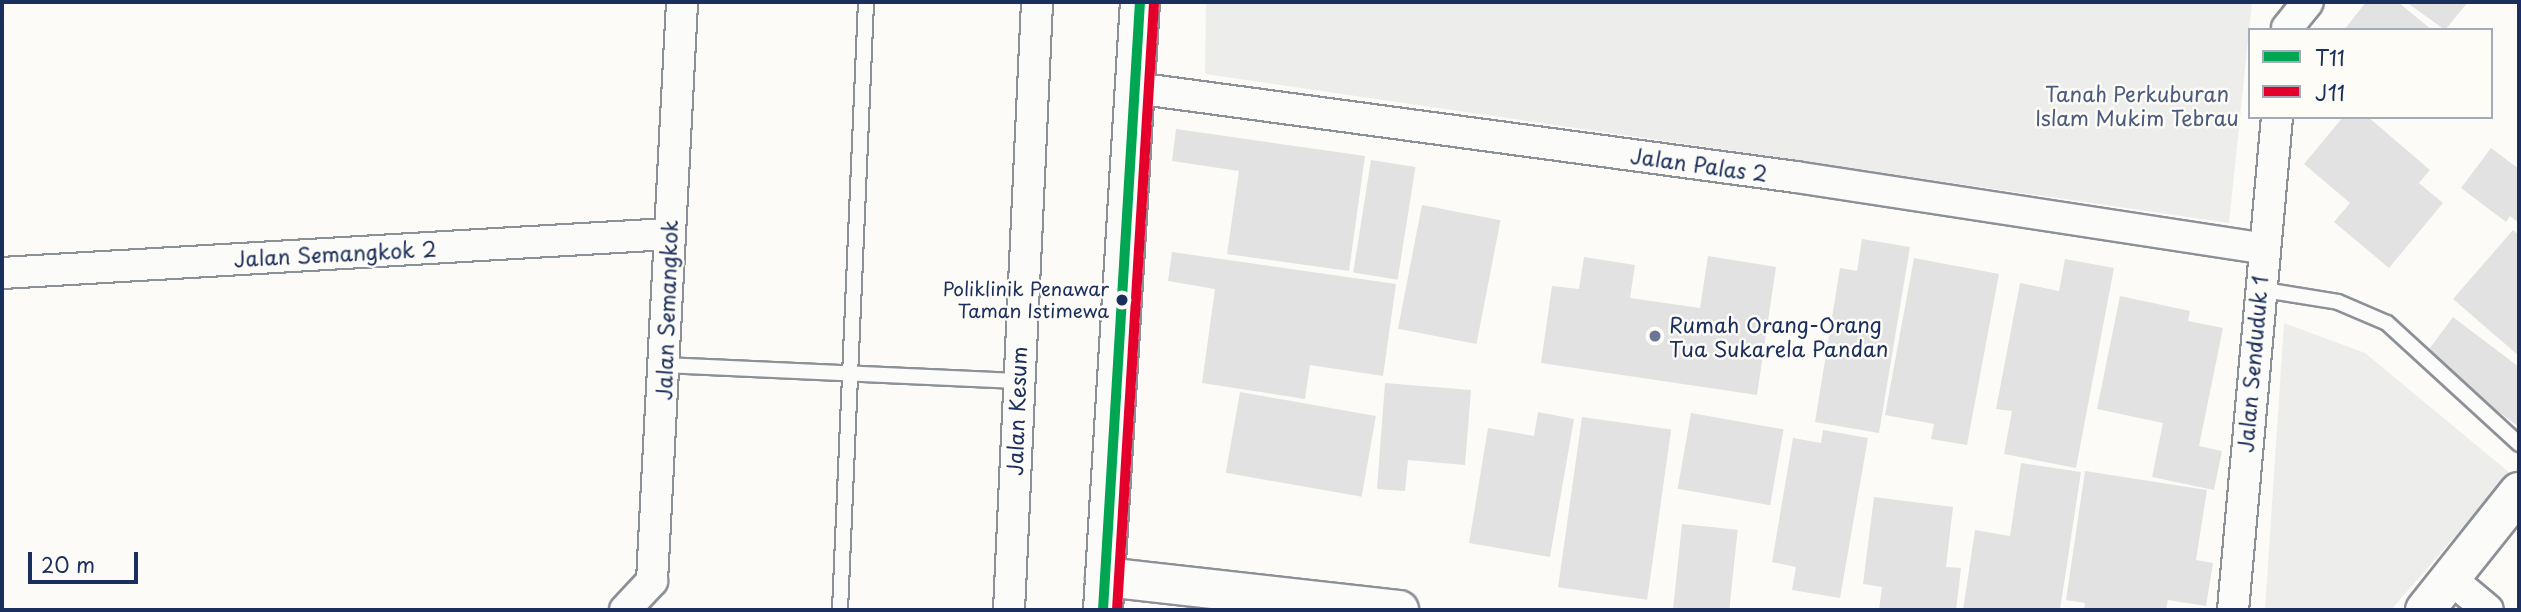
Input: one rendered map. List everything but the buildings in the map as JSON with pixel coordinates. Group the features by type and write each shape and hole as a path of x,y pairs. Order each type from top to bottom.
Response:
{"main road":[{"path":"1140,2 1104,593 1399,610"},
{"path":"2425,610 2519,492"}],"street":[{"name":"Jalan Semangkok","path":"626,609 652,581 682,2"},
{"name":"Jalan Kesum","path":"1009,610 1016,381 1037,2"},
{"path":"2288,20 2308,2"},
{"name":"Jalan Palas 2","path":"1135,88 1797,177 2262,248"},
{"name":"Jalan Senduduk 1","path":"2233,610 2258,289 2277,119"},
{"name":"Jalan Semangkok 2","path":"2,273 668,234"},
{"path":"2451,579 2488,610"}],"lane":[{"path":"840,610 866,2"},
{"path":"2258,289 2338,302 2387,323 2519,444"},
{"path":"664,365 1016,381"}],"green space":[{"name":"Tanah Perkuburan Islam Mukim Tebrau","path":"1206,2 2252,2 2229,223 1205,74"},
{"path":"2284,323 2365,353 2510,473 2391,610 2265,610"}],"transit line":[{"name":"T11","path":"1103,610 1140,2"},
{"name":"J11","path":"1117,610 1154,3"}],"place":[{"name":"Poliklinik Penawar Taman Istimewa","path":"1122,300"},
{"name":"Rumah Orang-Orang Tua Sukarela Pandan","path":"1655,336"}]}
